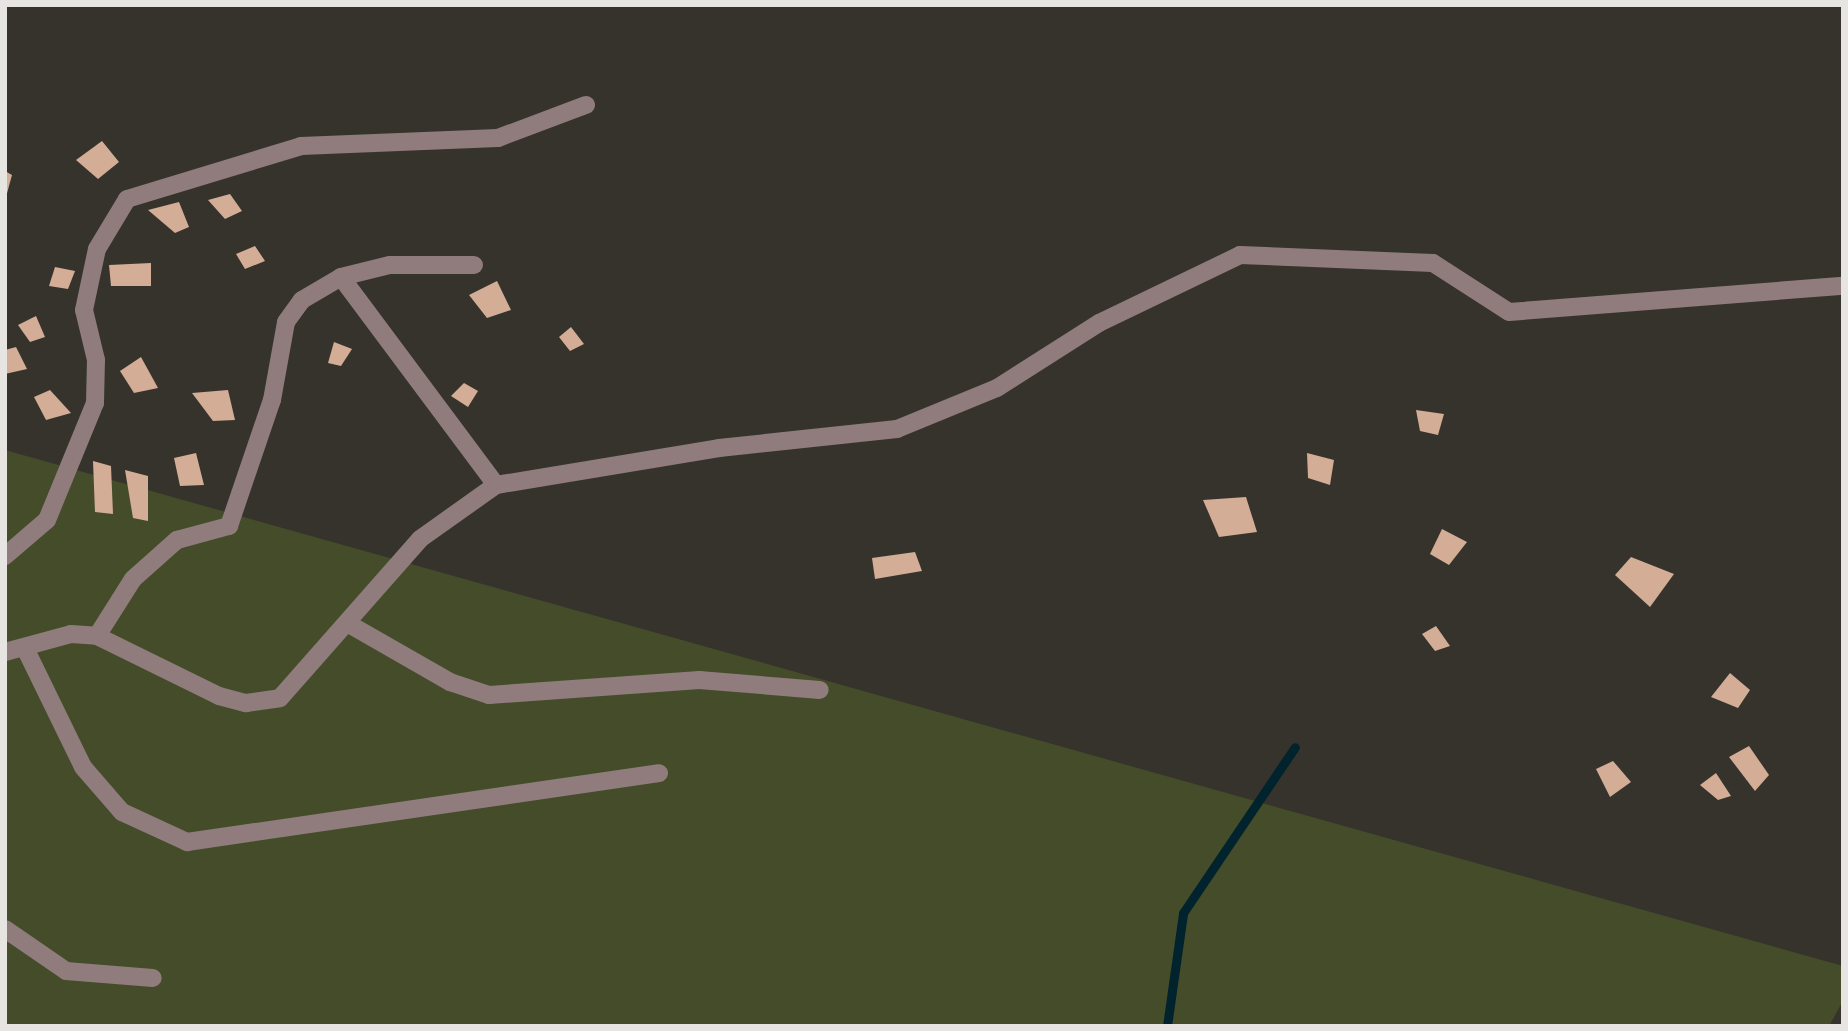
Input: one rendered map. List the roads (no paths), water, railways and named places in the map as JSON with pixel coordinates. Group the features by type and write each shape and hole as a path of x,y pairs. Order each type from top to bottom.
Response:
{"street":[{"path":"5,556 47,520 95,403 96,360 84,310 97,249 127,199 301,146 498,138 586,105"},
{"path":"5,652 71,634 97,636 246,703 280,698 420,539 496,485 719,448 897,429 997,388 1099,323 1240,254 1433,263 1509,312 1843,286"},
{"path":"97,636 133,579 177,540 229,526 272,400 286,321 302,300 341,277 390,265 474,265"},
{"path":"341,277 496,485"},
{"path":"347,623 450,682 489,695 699,680 820,690"},
{"path":"25,648 83,767 122,812 187,842 659,773"},
{"path":"5,929 66,971 153,978"}],"waterway":[{"path":"1167,1026 1183,913 1295,747"}]}
